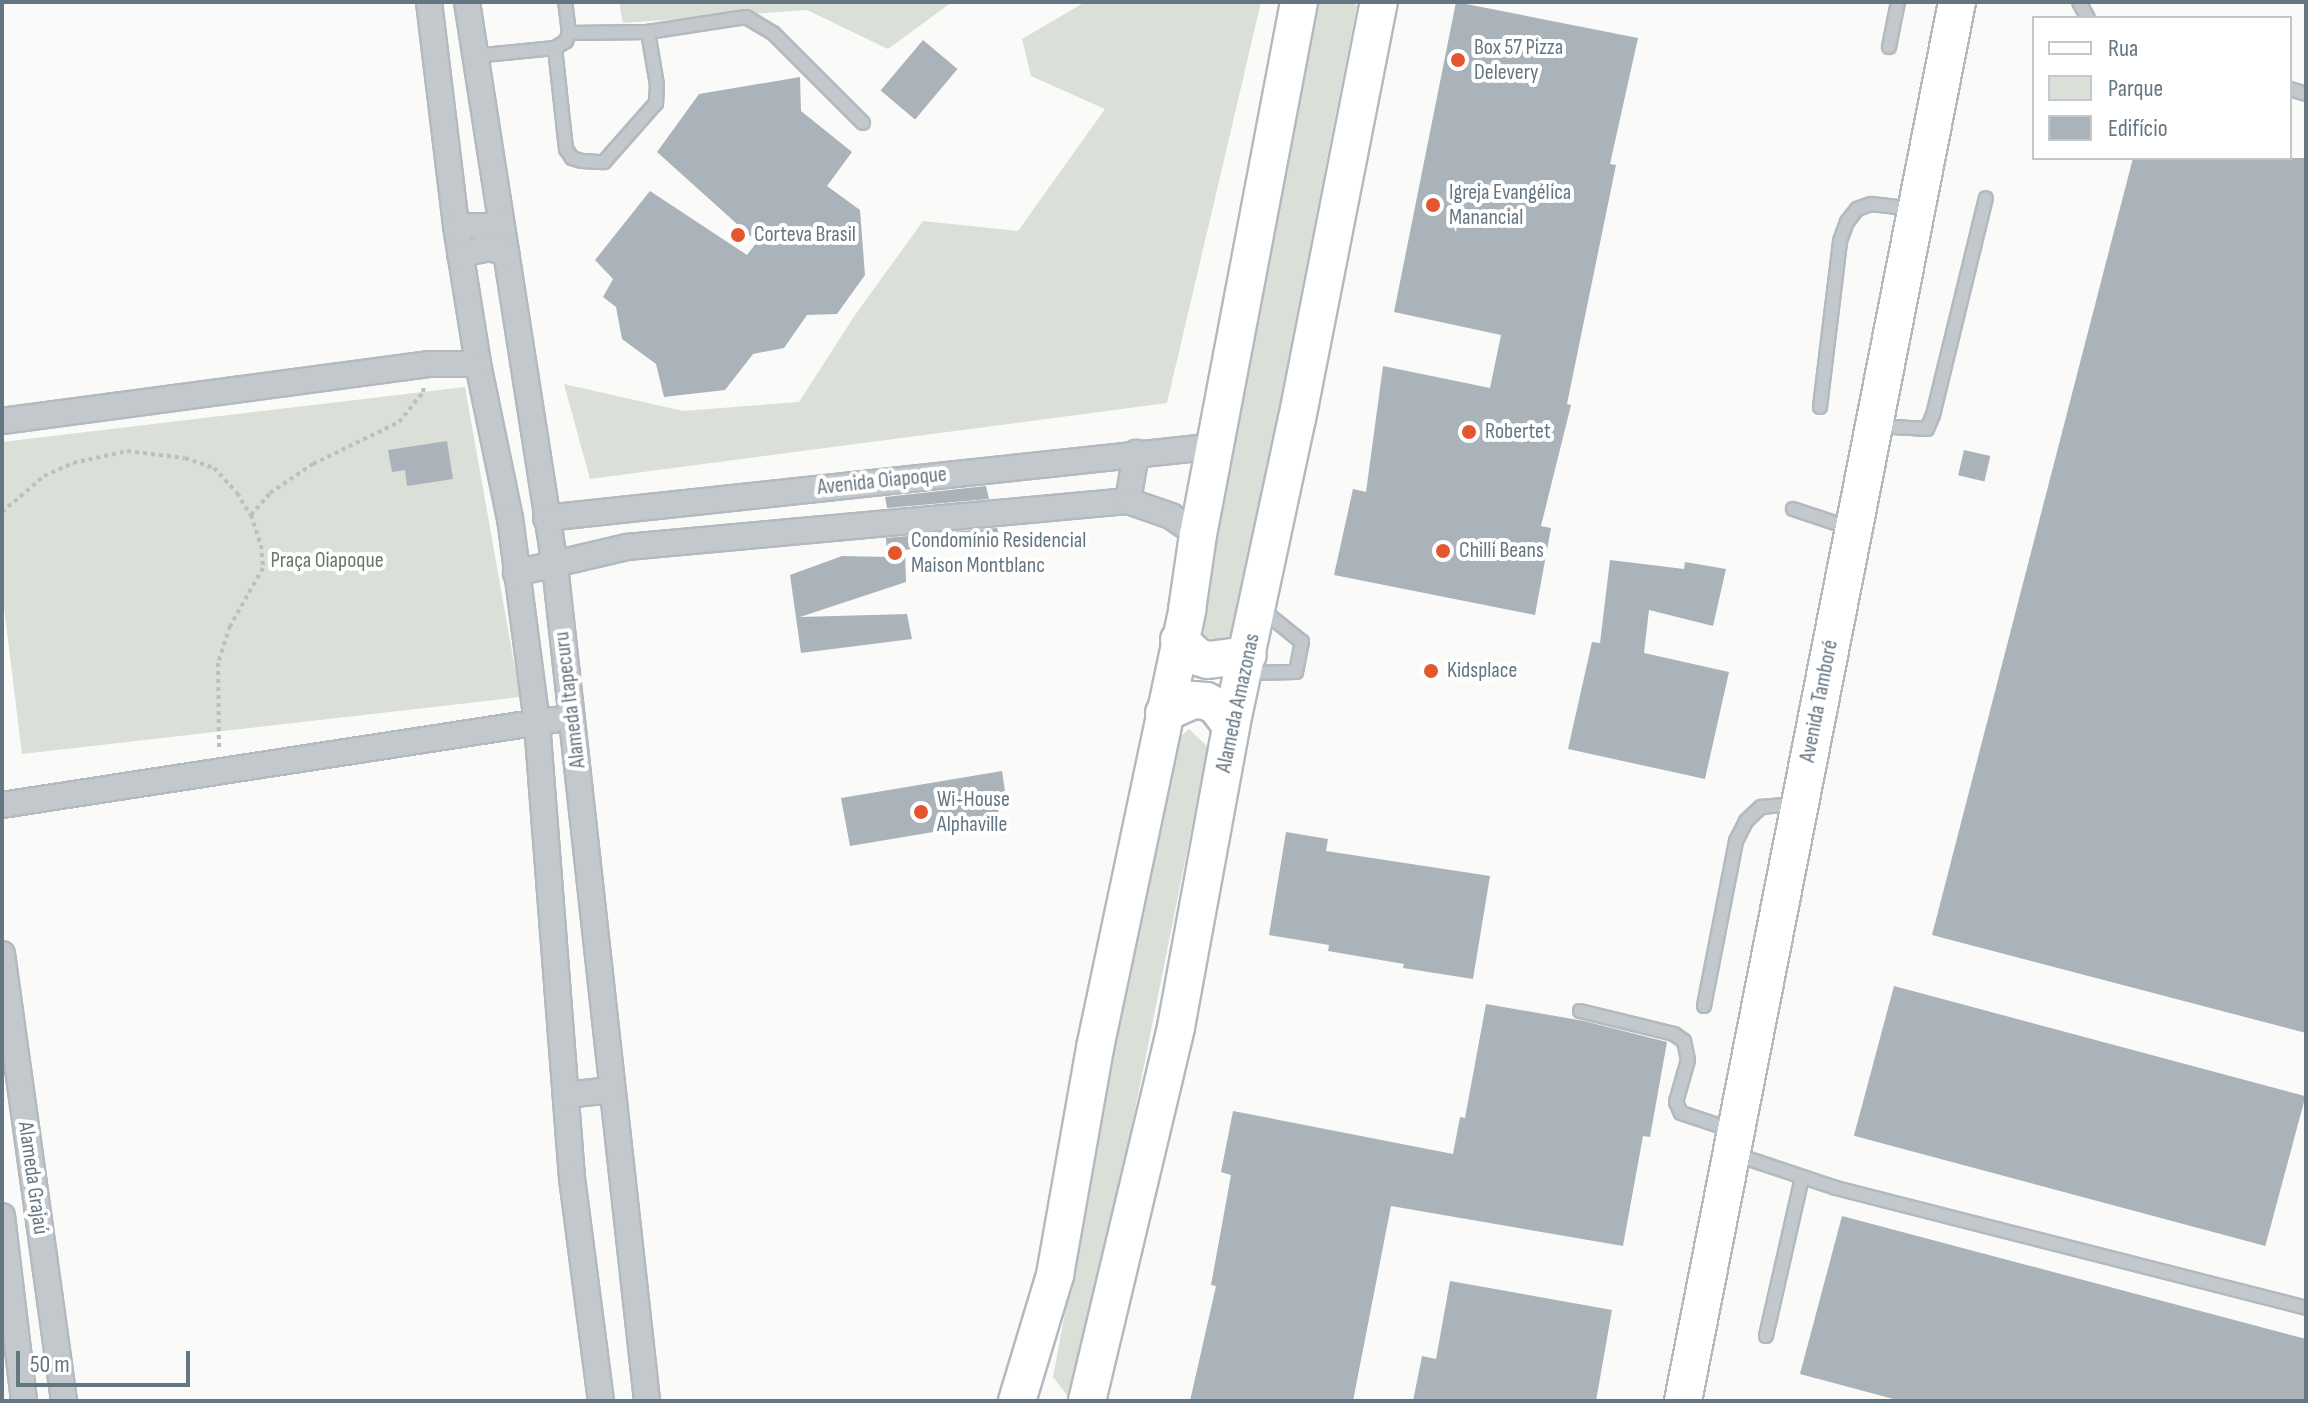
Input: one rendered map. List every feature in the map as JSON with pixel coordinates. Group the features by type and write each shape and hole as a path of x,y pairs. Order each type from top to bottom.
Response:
{"main road":[{"path":"1029,1394 1055,1275 1095,1048 1129,900 1299,2"},
{"name":"Alameda Amazonas","path":"1084,1395 1176,1027 1231,726 1257,614 1379,2"},
{"name":"Avenida Tamboré","path":"1683,1401 1957,2"},
{"path":"1179,640 1198,657 1246,664"},
{"path":"1164,713 1193,700 1206,701 1216,706 1231,726"}],"street":[{"name":"Alameda Itapecuru","path":"429,2 460,254 478,364 510,518 537,723 572,1178 601,1401"},
{"name":"Alameda Itapecuru","path":"467,2 555,566 647,1401"},
{"path":"456,226 502,226"},
{"path":"460,254 490,248 506,253"},
{"path":"2,421 428,364 478,364"},
{"path":"2,401 27,418"},
{"name":"Avenida Oiapoque","path":"546,518 1217,446"},
{"path":"1128,501 1136,453"},
{"name":"Avenida Oiapoque","path":"516,573 627,547 1128,501 1171,516 1198,535"},
{"path":"2,805 572,716"},
{"name":"Alameda Grajaú","path":"2,954 64,1401"},
{"path":"566,1095 612,1090"},
{"name":"Alameda Grajaú","path":"2,1216 24,1401"},
{"path":"6,1267 23,1253 45,1265"}],"lane":[{"path":"474,56 555,48 566,41 569,33 565,2"},
{"path":"1889,47 1898,2"},
{"path":"569,33 648,32 746,17 773,33 863,123"},
{"path":"555,48 566,149 572,158 604,162 648,117 656,103 657,85 648,32"},
{"path":"1874,426 1927,429 1986,198"},
{"path":"1820,407 1840,241 1847,222 1857,209 1871,204 1918,209"},
{"path":"1793,509 1853,530"},
{"path":"1246,664 1296,672 1302,642 1272,618 1257,614"},
{"path":"1704,1006 1736,841 1746,821 1761,807 1799,803"},
{"path":"1580,1011 1674,1034 1684,1041 1688,1060 1676,1102 1681,1113 1802,1177 2306,1308"},
{"path":"1766,1336 1802,1177"}],"path":[{"path":"251,515 270,493 313,464 399,422 423,392 428,364"},
{"path":"2,512 44,476 73,463 127,451 185,458 214,468 251,515 261,545 263,568 230,626 218,663 219,773"}],"green space":[{"path":"619,2 952,2 888,49 807,10 623,23"},
{"path":"1261,2 1167,403 590,479 564,384 683,411 799,402 855,315 923,221 1018,231 1105,109 1031,76 1022,39 1082,4"},
{"path":"1318,2 1352,2 1357,6 1235,632 1223,641 1199,636 1197,616 1313,6"},
{"name":"Praça Oiapoque","path":"465,387 520,697 22,754 2,591 2,442"},
{"path":"1189,729 1208,747 1080,1384 1069,1398 1053,1377 1141,906 1177,740"}],"building":[{"path":"1456,2 1638,38 1610,164 1616,165 1567,404 1571,405 1541,526 1551,528 1535,615 1334,575 1353,489 1366,492 1383,366 1490,388 1501,335 1394,312"},
{"path":"923,40 957,69 915,119 881,91"},
{"name":"Corteva Brasil","path":"800,77 801,111 852,152 827,186 860,210 865,275 837,314 807,315 784,348 753,354 725,390 664,397 656,364 622,339 616,307 603,297 613,279 595,260 650,191 747,255 757,242 657,152 699,94"},
{"path":"2306,158 2306,1033 1932,935 2132,160"},
{"path":"447,441 453,479 407,486 405,470 392,472 388,450"},
{"path":"1964,450 1990,456 1984,481 1958,475"},
{"path":"986,486 989,499 887,508 885,497"},
{"path":"997,528 999,534 905,550 906,582 800,617 907,614 912,639 801,653 790,575 842,556 887,557 886,538"},
{"path":"1610,560 1684,569 1685,562 1726,569 1713,626 1649,610 1644,653 1729,672 1705,779 1568,749 1592,642 1600,643"},
{"name":"Wi-House Alphaville","path":"1002,771 1006,798 998,803 999,821 850,846 841,798"},
{"path":"1286,832 1328,839 1326,851 1490,876 1473,979 1403,968 1404,964 1328,951 1329,945 1269,935"},
{"path":"1894,986 2305,1096 2265,1246 1854,1136"},
{"path":"1486,1004 1584,1021 1667,1042 1650,1137 1643,1136 1623,1246 1391,1206 1353,1401 1190,1401 1216,1286 1211,1285 1231,1175 1221,1172 1233,1111 1453,1154 1460,1117 1465,1118"},
{"path":"1842,1216 2306,1339 2306,1401 1901,1401 1800,1374"},
{"path":"1450,1281 1612,1310 1596,1401 1413,1401 1422,1356 1436,1359"}],"place":[{"name":"Box 57 Pizza Delevery","path":"1458,60"},
{"name":"Igreja Evangélica Manancial","path":"1433,205"},
{"name":"Corteva Brasil","path":"738,235"},
{"name":"Robertet","path":"1469,432"},
{"name":"Chilli Beans","path":"1443,551"},
{"name":"Condomínio Residencial Maison Montblanc","path":"895,553"},
{"name":"Kidsplace","path":"1431,671"},
{"name":"Wi-House Alphaville","path":"921,812"}]}
